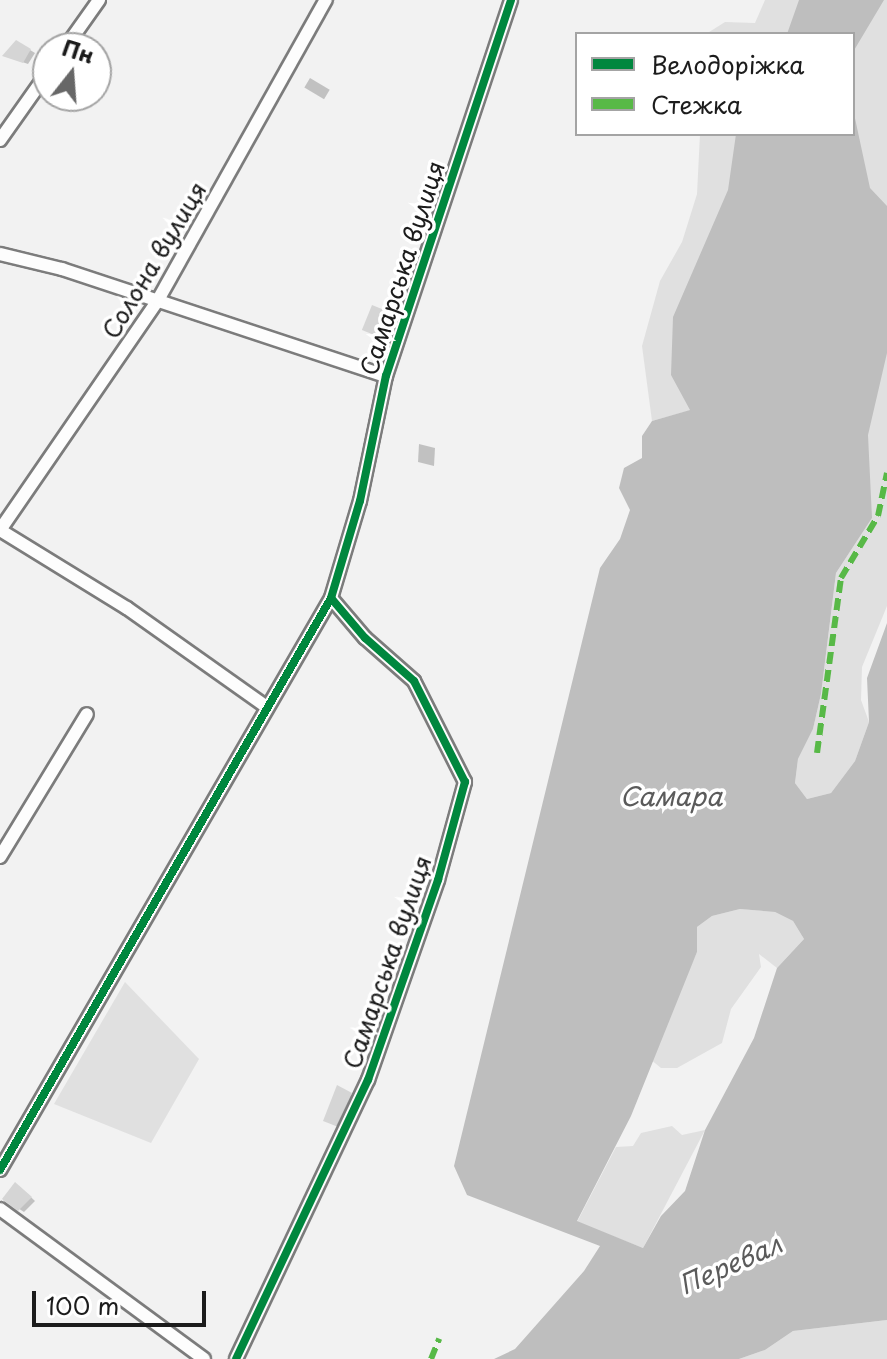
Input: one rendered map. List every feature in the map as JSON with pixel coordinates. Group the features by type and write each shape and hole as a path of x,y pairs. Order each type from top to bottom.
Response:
{"street":[{"path":"76,32 99,0"},
{"name":"Солона вулиця","path":"0,530 158,300 326,0"},
{"name":"Самарська вулиця","path":"0,1170 331,598 360,501 386,376 511,0"},
{"path":"0,140 32,95"},
{"path":"0,254 158,300 386,376"},
{"path":"0,530 127,608 267,707"},
{"name":"Самарська вулиця","path":"236,1359 368,1080 438,880 465,782 414,681 365,638 331,598"},
{"path":"0,857 87,714"},
{"path":"0,1209 204,1359"}],"shaded area":[{"path":"765,0 887,0 887,606 862,667 861,700 869,722 855,761 831,793 807,799 795,783 798,759 813,729 821,694 836,573 872,518 691,410 652,421 642,346 660,281 682,242 697,194 700,136 855,136 855,32 709,32 725,22 755,23"},
{"path":"740,909 775,912 793,921 804,939 777,968 759,954 761,967 731,1009 722,1043 677,1068 661,1068 650,1059 697,952 697,927 712,916"},
{"path":"125,982 199,1059 151,1143 54,1104"},
{"path":"672,1126 682,1135 705,1130 643,1248 577,1222 616,1147 633,1146 641,1133"},
{"path":"887,1320 887,1359 739,1359 765,1350 793,1331"}],"water":[{"path":"799,0 884,0 855,49 855,32 788,32"},
{"name":"Самара","path":"855,118 870,188 887,206 887,353 868,435 872,518 836,573 821,694 813,729 798,759 795,783 807,799 831,793 855,761 869,722 867,678 887,623 887,1320 793,1331 765,1350 739,1359 494,1359 515,1349 584,1271 600,1246 467,1195 454,1166 600,568 620,539 630,510 619,488 624,468 642,458 642,436 652,421 690,410 671,375 673,317 728,190 736,136 855,136","holes":["740,909 775,912 793,921 804,939 777,968 754,1038 705,1130 685,1191 661,1216 643,1248 577,1221 631,1116 697,952 697,927 712,916"]}],"building":[{"path":"16,40 31,49 23,63 2,56"},
{"path":"372,305 387,311 377,336 362,330"},
{"path":"337,1085 352,1093 336,1126 323,1121"},
{"path":"15,1182 32,1197 18,1211 2,1199"}],"marked path":[{"path":"817,753 841,578 878,516 887,473"},
{"path":"431,1359 439,1339"}],"cycle path":[{"path":"0,1170 331,598 360,501 386,376 511,0"},
{"path":"236,1359 368,1080 438,880 465,782 414,681 365,638 331,598"}],"water label":[{"name":"Перевал","path":"730,1264"}]}
